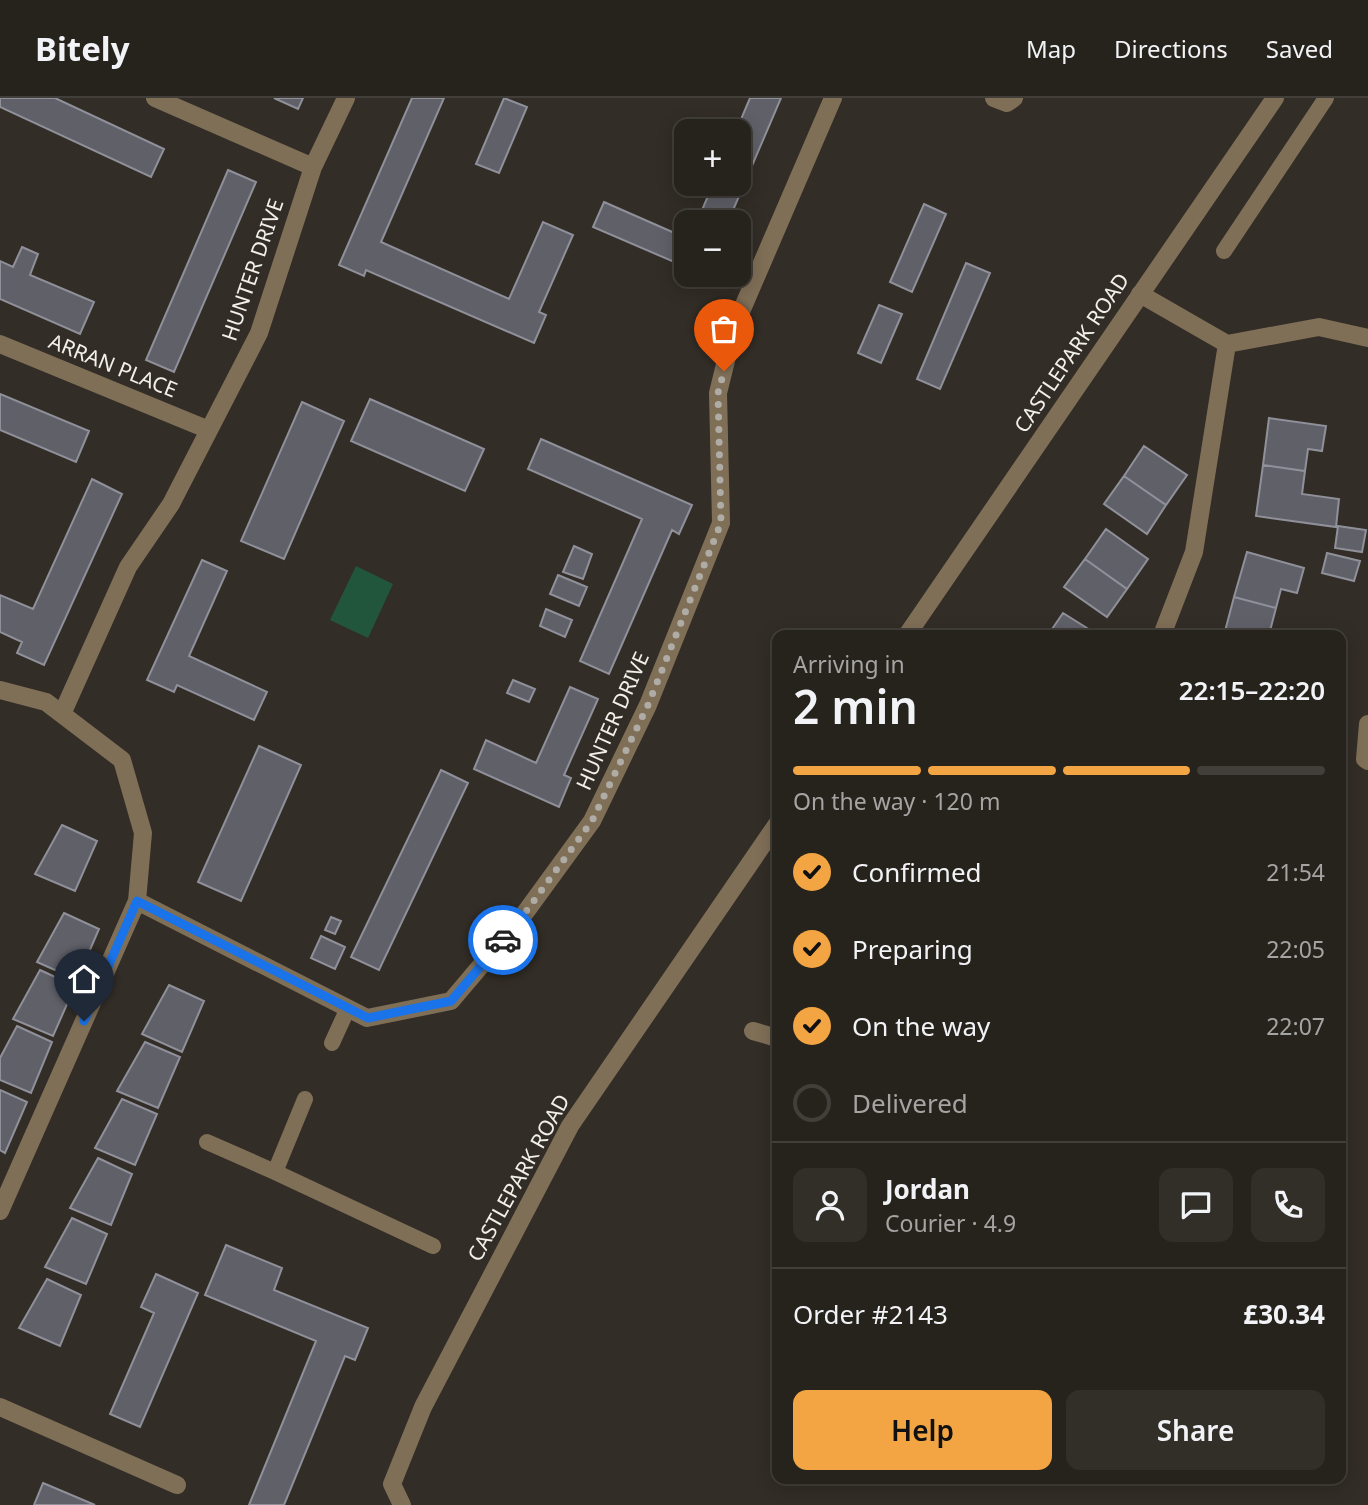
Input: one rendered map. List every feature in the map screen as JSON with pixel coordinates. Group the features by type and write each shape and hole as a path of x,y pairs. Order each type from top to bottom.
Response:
{"street":[{"path":"155,98 313,167"},
{"name":"HUNTER DRIVE","path":"62,714 128,568 172,504 259,333 313,167 346,98"},
{"name":"HUNTER DRIVE","path":"137,901 368,1018 451,1001 522,917 592,821 648,705 721,523 718,393 734,328 833,98"},
{"path":"994,98 1007,103 1014,98"},
{"name":"CASTLEPARK ROAD","path":"910,630 1275,98"},
{"path":"1140,294 1227,344 1319,327 1368,338"},
{"name":"ARRAN PLACE","path":"0,344 209,430"},
{"path":"1164,630 1194,552 1227,344"},
{"path":"0,690 46,702 122,760 144,833 137,901 0,1212"},
{"path":"1368,723 1365,759 1368,761"},
{"name":"CASTLEPARK ROAD","path":"402,1505 392,1484 423,1407 570,1126 772,831"},
{"path":"753,1031 772,1037"},
{"path":"0,1407 177,1485"}],"lane":[{"path":"1224,251 1325,98"},
{"path":"332,1043 348,1008"},
{"path":"275,1172 305,1099"},
{"path":"207,1142 433,1246"}],"green space":[{"path":"356,566 393,584 368,638 330,620"}],"building":[{"path":"0,98 55,98 164,149 151,177 0,107"},
{"path":"274,98 303,98 298,109"},
{"path":"412,98 444,98 381,242 509,299 543,222 573,235 539,312 546,315 534,343 366,270 364,276 339,265"},
{"path":"504,98 527,107 499,173 476,164"},
{"path":"750,98 781,98 751,168 751,119 741,119"},
{"path":"228,170 256,182 174,372 146,360"},
{"path":"708,196 739,196 733,210 702,210"},
{"path":"604,202 674,233 674,262 593,227"},
{"path":"924,204 946,214 912,292 890,282"},
{"path":"22,247 38,254 30,275 94,302 80,334 0,299 0,261 13,267"},
{"path":"966,263 990,273 940,389 917,379"},
{"path":"879,305 902,314 881,363 858,353"},
{"path":"0,394 89,431 76,462 0,430"},
{"path":"370,399 484,449 465,491 351,441"},
{"path":"302,402 344,421 284,559 241,541"},
{"path":"1269,418 1326,426 1322,451 1308,449 1305,471 1263,465"},
{"path":"541,439 692,505 679,534 672,530 609,674 580,661 642,519 528,469"},
{"path":"1144,446 1187,475 1166,505 1124,476"},
{"path":"1263,465 1305,471 1302,494 1339,499 1336,527 1256,516"},
{"path":"1124,476 1166,505 1147,534 1104,504"},
{"path":"92,479 122,494 44,665 17,653 22,642 0,632 0,595 33,609"},
{"path":"1338,526 1366,530 1362,552 1335,548"},
{"path":"1106,529 1148,559 1127,589 1085,559"},
{"path":"574,546 592,554 583,579 563,572"},
{"path":"1247,552 1304,568 1297,593 1281,589 1276,608 1234,597"},
{"path":"1327,553 1360,561 1354,581 1322,573"},
{"path":"1085,559 1127,589 1107,617 1064,587"},
{"path":"202,560 227,571 189,656 267,692 254,720 177,685 174,692 147,680"},
{"path":"558,575 587,587 579,606 550,594"},
{"path":"1234,597 1276,608 1270,630 1225,630"},
{"path":"546,609 572,620 565,637 540,626"},
{"path":"1063,613 1090,630 1051,630"},
{"path":"513,680 535,689 529,702 507,693"},
{"path":"570,687 598,699 564,775 571,778 559,807 474,769 486,740 536,763"},
{"path":"259,746 301,765 241,901 198,882"},
{"path":"441,770 468,783 379,970 351,957"},
{"path":"62,825 97,841 75,891 35,874"},
{"path":"64,913 99,929 77,980 37,962"},
{"path":"331,917 341,921 335,934 325,930"},
{"path":"321,936 345,947 335,969 311,958"},
{"path":"40,970 75,986 53,1036 13,1019"},
{"path":"169,985 204,1001 182,1052 142,1034"},
{"path":"17,1026 52,1042 31,1093 0,1080 0,1058"},
{"path":"145,1042 180,1057 158,1108 117,1091"},
{"path":"0,1090 27,1102 5,1153 0,1150"},
{"path":"122,1099 157,1114 135,1165 95,1148"},
{"path":"98,1158 132,1174 111,1225 70,1208"},
{"path":"72,1218 107,1234 86,1284 45,1267"},
{"path":"226,1245 282,1268 274,1290 368,1328 355,1360 345,1356 284,1505 249,1505 316,1341 205,1295"},
{"path":"156,1274 198,1293 140,1427 110,1414 154,1313 141,1307"},
{"path":"47,1279 81,1295 60,1346 19,1328"},
{"path":"43,1483 95,1505 34,1505"}],"way so far":[{"path":"503,940 592,821 648,705 721,523 718,393 724,371"}],"route":[{"path":"84,1021 137,901 368,1018 451,1001 503,940"}]}
